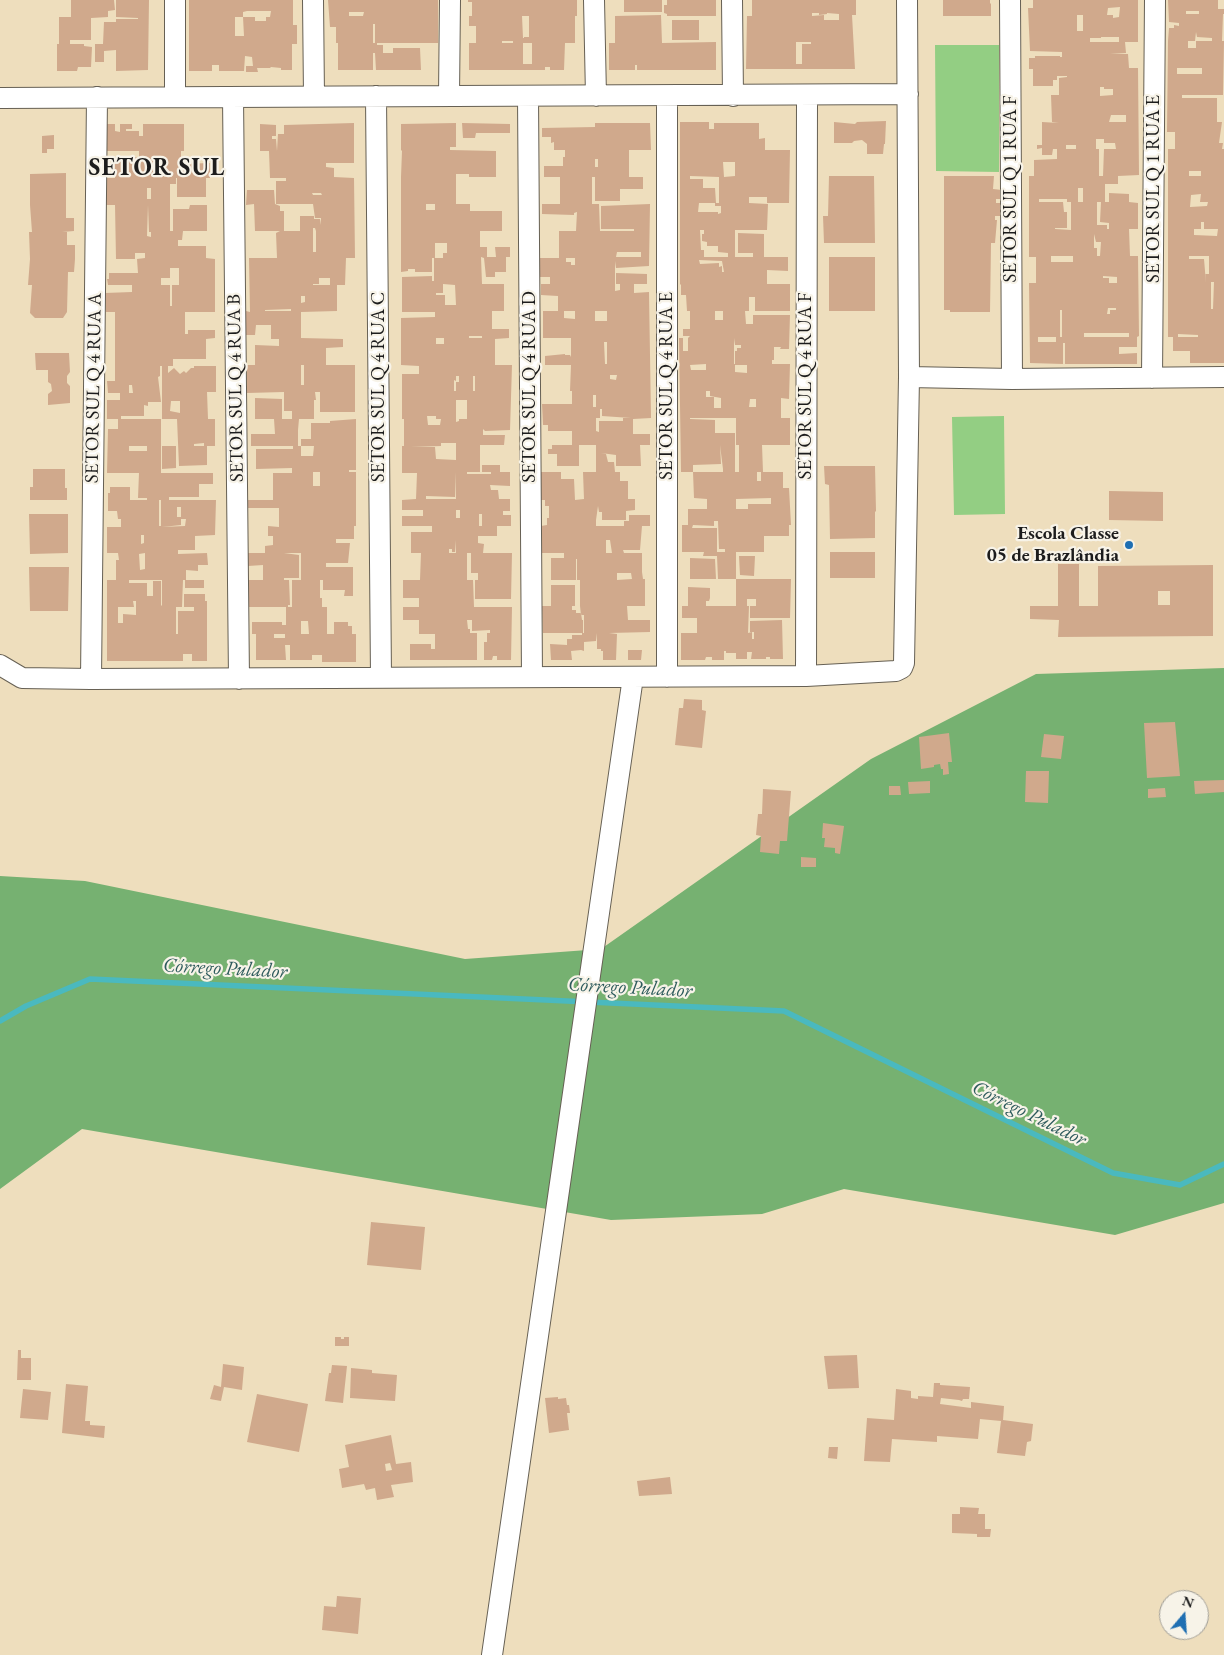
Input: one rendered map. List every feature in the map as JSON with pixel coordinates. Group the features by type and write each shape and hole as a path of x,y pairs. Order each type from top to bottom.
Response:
{"street":[{"path":"174,0 175,97"},
{"path":"313,0 314,96"},
{"path":"449,96 450,0"},
{"path":"594,0 596,96"},
{"path":"732,0 733,96"},
{"path":"0,665 22,678 91,679 806,676 902,668 904,664 909,377 907,0"},
{"name":"SETOR SUL Q 1 RUA F","path":"1010,0 1012,379"},
{"name":"SETOR SUL Q 1 RUA E","path":"1152,378 1155,0"},
{"path":"0,98 908,94"},
{"name":"SETOR SUL Q 4 RUA F","path":"806,676 807,95"},
{"name":"SETOR SUL Q 4 RUA B","path":"233,96 239,679"},
{"name":"SETOR SUL Q 4 RUA C","path":"376,96 381,678"},
{"name":"SETOR SUL Q 4 RUA D","path":"528,96 532,677"},
{"name":"SETOR SUL Q 4 RUA E","path":"666,96 667,676"},
{"name":"SETOR SUL Q 4 RUA A","path":"91,679 97,97"},
{"path":"909,377 1012,379 1224,377"},
{"path":"492,1655 633,677"}],"green space":[{"path":"935,45 999,45 999,172 936,171"},
{"path":"1004,416 1005,514 954,515 952,417"},
{"path":"1224,668 1224,1203 1115,1235 844,1189 762,1214 611,1220 82,1129 0,1189 0,876 85,881 465,959 601,949 871,759 1036,674"}],"building":[{"path":"71,0 114,0 115,10 108,11 108,17 91,18 91,40 70,40 70,44 84,44 84,46 92,47 91,67 78,67 77,71 57,71 59,17 71,17"},
{"path":"116,0 149,0 148,70 116,71 116,50 104,51 104,62 95,62 95,44 103,44 104,22 116,22 116,19 138,19 116,17"},
{"path":"189,0 293,0 293,25 297,25 297,44 292,44 292,70 281,70 281,68 271,67 257,68 258,72 246,72 246,66 253,66 252,57 245,56 244,71 219,71 219,65 212,65 212,71 189,71","holes":["247,11 271,11 270,17 266,17 266,21 255,21 255,17 243,17 243,12","235,17 243,17 244,36 235,36"]},
{"path":"328,0 438,0 438,43 377,43 377,45 383,45 383,53 393,53 393,48 420,48 421,70 376,70 375,53 373,53 373,70 338,70 336,27 330,27","holes":["349,12 364,12 363,16 349,16","373,24 375,24 375,43 373,43"]},
{"path":"468,0 577,0 575,43 565,43 564,70 550,70 550,67 545,67 545,70 469,70 469,43 476,43 476,26 469,26 469,16 472,16 472,2 468,2","holes":["522,16 529,16 529,37 523,38","502,41 513,41 513,43 502,43","523,43 532,43 532,64 523,64"]},
{"path":"624,0 662,0 662,12 624,12"},
{"path":"667,0 716,0 716,16 667,16 664,13 664,5 667,5"},
{"path":"752,0 856,0 856,15 852,15 855,69 746,69 747,16 752,16","holes":["812,13 819,13 819,15 827,13 839,14 839,20 824,20 824,15 812,16","796,42 811,42 811,44 802,44 802,64 796,64"]},
{"path":"943,0 990,0 991,16 943,16"},
{"path":"1033,0 1138,0 1138,42 1125,42 1126,53 1110,54 1128,54 1129,68 1138,68 1139,175 1118,176 1118,184 1105,184 1105,202 1109,202 1109,193 1129,194 1129,202 1138,203 1138,229 1129,229 1130,256 1138,256 1139,336 1137,337 1137,347 1119,347 1119,354 1137,353 1137,364 1065,364 1065,343 1063,343 1063,364 1030,363 1029,283 1036,283 1036,257 1029,257 1029,176 1034,176 1034,160 1057,159 1057,149 1053,149 1052,155 1042,155 1042,148 1037,149 1037,145 1042,145 1042,122 1059,123 1052,122 1051,95 1059,95 1059,78 1067,77 1057,76 1057,80 1053,80 1053,86 1033,86 1033,69 1029,69 1029,58 1035,58 1035,56 1062,57 1062,52 1030,51 1028,8 1033,8","holes":["1120,7 1119,17 1113,18 1113,15 1107,15 1108,8","1077,15 1083,15 1083,31 1077,31","1119,37 1119,42 1090,42 1090,38","1100,87 1113,89 1113,95 1100,96","1111,115 1126,115 1126,122 1109,122","1096,139 1104,139 1104,143 1115,143 1116,149 1104,149 1103,176 1099,176 1099,149 1096,149","1066,145 1076,145 1076,149 1066,149","1078,188 1083,188 1083,202 1078,202","1039,199 1067,199 1067,202 1071,202 1071,230 1055,229 1067,228 1067,212 1064,212 1063,202 1039,202","1097,202 1101,202 1100,222 1109,223 1109,229 1107,229 1107,225 1097,225","1094,234 1096,242 1101,242 1100,256 1097,256 1097,248 1094,248","1051,256 1073,256 1073,262 1051,262","1103,276 1117,277 1117,283 1109,283 1109,278 1103,278","1108,308 1116,308 1116,310 1110,310 1110,314 1107,314","1060,310 1062,310 1062,337 1060,337","1084,333 1129,333 1129,337 1084,337","1038,337 1056,337 1056,342 1038,342"]},
{"path":"1168,0 1218,0 1218,9 1224,9 1222,41 1224,41 1223,95 1182,95 1182,98 1217,98 1217,122 1222,122 1219,143 1223,143 1222,149 1224,149 1224,363 1190,363 1190,351 1173,351 1173,337 1168,337 1168,149 1175,149 1175,132 1167,132 1168,41 1169,28 1174,28 1174,25 1179,26 1179,23 1169,22","holes":["1186,11 1199,11 1199,14 1186,14","1196,32 1197,37 1212,38 1212,41 1196,41 1196,48 1188,48 1188,41 1195,41","1177,68 1202,68 1202,74 1177,74","1189,171 1201,171 1201,176 1189,176","1201,194 1200,202 1208,202 1207,206 1190,207 1191,195","1201,222 1204,222 1204,229 1218,229 1217,236 1194,235 1194,229 1201,229","1189,256 1209,256 1209,274 1205,274 1204,259 1189,259","1211,282 1214,282 1213,309 1211,309","1178,334 1198,335 1198,337 1178,337"]},
{"path":"661,15 662,43 716,42 716,70 637,70 637,65 635,65 635,70 609,70 609,43 615,43 615,16"},
{"path":"672,20 699,20 699,40 672,40"},
{"path":"886,121 883,154 867,154 867,144 862,140 852,143 834,143 834,122 855,124 857,122"},
{"path":"680,122 709,122 709,129 714,129 714,123 759,123 759,139 765,138 765,150 790,150 789,203 767,203 767,197 749,197 749,203 768,204 767,230 735,230 735,257 753,257 753,253 738,253 738,233 764,234 764,257 788,257 788,271 767,270 767,284 790,284 790,311 755,311 755,297 749,297 749,311 745,311 746,324 753,324 753,315 790,315 789,349 774,347 774,360 772,360 772,364 790,364 789,399 781,398 781,418 790,418 790,445 762,445 763,472 783,472 783,488 789,488 791,525 789,525 789,536 764,536 764,552 736,552 736,579 718,579 717,556 703,556 704,552 682,552 682,525 688,525 688,509 707,509 707,499 694,498 693,472 681,472 679,338 683,338 683,351 688,351 688,338 690,336 683,336 683,329 690,329 690,311 687,311 686,295 681,295","holes":["723,162 735,162 735,176 724,177","690,176 719,177 719,203 716,203 715,188 703,188 703,179 690,179","699,203 715,203 715,206 721,206 721,213 718,214 718,212 698,212","700,230 704,230 702,241 707,242 707,246 718,246 718,252 728,253 728,257 704,257 704,250 701,250","699,260 722,261 724,272 722,272 722,266 719,267 719,263 700,264","715,311 723,311 723,320 715,320","734,338 735,345 741,345 741,348 737,348 737,351 735,351 735,364 734,364","706,364 706,370 691,370 690,365","735,365 747,365 747,373 735,372","706,391 710,391 710,396 721,398 721,408 714,408 714,397 706,397","750,399 756,399 756,407 749,407","690,418 736,418 739,472 735,472 735,433 715,433 715,420","720,445 723,472 693,472 693,465 721,464","757,472 761,472 761,481 757,481","771,498 771,504 748,504 748,509 736,509 736,499","714,521 718,521 719,549 725,549 725,552 717,552 717,528 692,528 693,525 714,526"]},
{"path":"354,123 354,163 326,163 326,167 334,168 334,177 354,178 355,258 346,258 345,285 337,285 337,311 301,312 301,338 343,339 343,347 326,348 326,365 355,365 355,412 320,412 320,392 315,392 314,419 299,419 298,446 301,446 301,439 311,439 311,423 330,423 330,421 356,419 356,470 349,470 349,472 356,472 356,526 354,526 354,539 336,539 336,543 350,543 348,563 326,563 326,567 353,567 353,596 344,596 345,590 323,590 323,580 320,580 320,598 322,598 322,607 327,607 327,634 334,634 334,622 348,622 348,626 352,626 352,634 356,634 356,662 322,662 322,655 312,655 312,660 290,660 290,645 285,645 286,660 256,660 256,634 252,634 252,622 282,622 282,625 286,625 286,607 247,607 247,580 263,580 263,565 248,566 248,553 265,553 265,546 273,545 273,536 268,536 268,526 279,527 279,508 248,508 248,500 273,500 273,473 292,473 292,468 256,469 256,449 293,449 293,446 251,446 251,434 275,434 274,419 255,419 255,398 282,399 282,419 292,419 292,411 284,411 284,392 247,393 247,365 255,365 255,345 279,346 279,339 271,339 271,325 256,325 255,335 246,335 246,311 250,312 249,258 277,258 276,233 280,231 255,231 254,204 246,205 247,190 274,190 275,204 280,206 280,211 284,211 284,231 300,231 300,216 314,216 314,219 320,219 321,225 321,218 315,218 313,204 276,204 276,181 286,181 286,178 270,178 269,151 260,151 260,124 276,125 276,136 272,136 272,139 276,139 277,151 278,134 284,134 284,125","holes":["312,193 321,193 322,195 313,195","313,228 316,231 316,252 313,252","319,278 330,278 330,285 313,284 319,284","301,296 305,296 305,302 301,303","291,309 291,311 265,311 265,310","301,365 304,365 304,385 301,385","301,446 314,446 313,456 301,456","313,472 320,472 320,486 313,486","284,553 301,553 301,580 292,580 292,607 288,607 290,605 289,580 284,580 284,578 299,578 299,555","301,621 308,621 309,634 301,634","274,634 285,634 285,638 274,638"]},
{"path":"456,123 456,147 450,147 450,150 496,151 496,177 469,177 469,174 456,174 456,204 470,204 470,211 502,211 502,231 480,231 480,247 487,247 487,257 496,257 495,247 510,247 510,257 506,257 506,272 495,272 495,277 486,277 484,258 481,257 482,284 504,284 504,311 492,311 492,329 509,329 509,338 495,339 495,365 512,365 510,430 485,431 483,429 483,435 505,435 504,445 480,445 480,472 467,472 467,474 491,474 491,472 482,472 482,465 500,465 500,472 510,472 510,486 490,485 491,490 498,490 499,499 510,499 510,511 503,511 503,515 511,515 511,526 497,526 497,536 478,536 478,543 484,544 483,553 512,553 511,599 475,599 475,580 478,580 478,573 471,573 471,553 467,553 467,580 473,580 474,607 512,607 511,660 497,660 497,656 493,656 492,660 484,660 484,642 487,642 487,633 490,633 490,630 472,631 472,620 467,620 470,633 477,633 477,660 410,660 410,644 431,644 431,649 435,649 435,634 419,634 419,620 403,620 403,607 419,607 419,598 403,598 403,580 420,580 421,553 411,553 411,532 432,532 432,526 402,526 402,516 423,516 423,510 402,510 402,500 416,499 417,473 402,473 404,419 402,419 402,374 419,374 419,366 401,365 401,318 435,317 435,312 402,312 402,277 432,276 432,281 434,281 434,258 432,258 432,272 415,272 415,269 408,269 408,271 401,272 401,124","holes":["426,204 435,204 435,210 426,210","435,243 447,243 447,253 443,253 443,258 435,258","443,284 455,285 456,305 445,305 445,295 436,295 436,293 443,293","469,336 482,336 482,338 469,338","436,338 444,338 444,344 436,344","456,376 459,376 459,382 456,382 456,391 454,391 454,380 456,381","473,376 475,376 475,391 473,391","456,400 467,400 467,419 459,419 456,422","427,416 436,416 436,419 441,419 440,425 428,425","441,443 456,443 456,460 436,459 435,447 411,447 441,446","455,472 456,499 426,499 426,496 455,497","456,510 460,510 460,518 456,518","479,514 482,514 482,526 479,526","455,540 456,553 449,553 449,549 452,549 452,552 455,552"]},
{"path":"462,123 510,124 510,133 476,133 475,138 463,138"},
{"path":"595,123 650,123 651,150 629,150 629,177 643,177 643,189 620,189 620,201 595,201 595,177 592,177 592,204 599,204 600,231 634,231 634,229 601,229 601,206 650,204 649,266 616,268 615,261 615,291 620,290 620,284 616,284 616,273 647,274 647,284 634,284 634,293 649,292 651,418 633,419 633,434 650,434 650,445 640,445 641,466 616,466 616,455 601,453 606,454 608,462 614,462 615,472 620,472 620,481 628,481 628,499 635,499 635,510 626,511 626,520 602,520 602,512 599,512 598,506 596,526 624,526 624,521 629,521 629,515 650,515 650,526 642,526 640,550 623,550 624,553 642,553 642,572 643,579 645,579 645,606 627,606 628,620 650,620 650,632 609,633 617,634 616,660 603,660 603,651 597,649 597,633 596,641 584,642 584,651 571,651 572,660 551,660 550,644 567,645 567,639 572,639 572,635 582,635 584,633 584,615 581,615 577,559 576,580 551,580 551,558 564,558 564,553 541,553 541,526 547,525 549,506 545,506 545,500 541,500 541,472 561,472 561,479 574,479 575,500 584,499 583,472 596,472 596,445 579,445 579,466 557,466 557,454 548,454 548,449 552,449 552,445 572,445 572,431 548,431 548,425 543,425 542,404 572,404 572,391 570,391 571,365 545,365 545,356 565,354 571,357 571,338 543,338 543,311 558,311 558,296 541,295 541,284 550,284 550,277 540,277 540,258 559,258 559,231 576,231 577,212 574,215 542,214 542,204 560,204 560,177 544,177 544,166 563,166 565,150 554,150 554,142 551,143 551,137 542,137 542,128 595,127","holes":["595,159 598,159 598,167 595,167","617,252 641,252 641,257 616,257","566,258 575,258 575,265 571,265 571,262 566,262","564,311 575,311 575,319 564,318","595,311 607,311 607,321 595,321","604,342 607,342 607,364 605,364","610,375 617,375 616,380 610,379","593,395 596,395 596,407 593,407","600,409 602,409 602,416 631,418 623,418 623,421 599,421 599,432 596,431 596,418 600,418","606,540 610,540 612,553 606,553","617,573 631,573 632,579 617,580"]},
{"path":"105,124 115,124 115,131 120,132 120,124 132,124 132,129 126,129 126,131 139,131 139,136 143,136 143,124 184,124 184,151 181,151 181,164 210,163 210,178 206,178 206,197 177,197 177,178 176,184 170,184 170,231 173,231 173,209 189,209 190,205 207,205 207,231 183,231 182,240 178,240 178,246 206,246 206,258 215,259 215,312 185,312 185,334 188,334 188,330 215,330 215,338 206,339 206,359 173,359 173,366 168,366 168,373 174,368 180,374 184,371 186,373 191,368 194,368 194,366 216,366 216,392 207,392 208,419 215,419 215,446 207,446 207,465 179,466 177,419 162,419 162,366 160,366 160,376 158,377 161,402 148,402 148,406 144,405 144,416 121,416 121,419 161,419 161,473 213,473 213,484 199,484 199,497 169,497 169,500 216,500 215,535 195,536 195,550 178,550 178,554 207,553 208,565 198,565 198,571 186,570 186,580 204,580 204,588 185,588 185,580 183,580 182,607 176,607 176,634 178,634 178,611 194,611 194,607 184,607 184,594 205,594 205,601 207,601 207,661 192,661 192,654 183,654 183,661 107,661 107,580 116,580 116,560 119,560 118,553 107,553 107,527 121,527 121,519 118,519 117,511 108,511 108,493 110,493 110,487 130,487 130,500 147,500 147,498 138,498 139,473 107,473 108,429 118,429 118,419 107,419 107,400 120,400 120,393 108,393 107,381 115,381 115,312 106,312 105,293 132,292 132,285 108,285 107,279 109,279 109,273 138,273 137,259 145,258 145,253 135,253 135,259 116,259 115,205 106,205 106,178 115,178 114,157 139,157 139,151 105,151","holes":["147,188 151,188 151,199 147,199","148,205 149,232 151,232 151,237 147,236","170,268 179,268 179,285 172,285 172,306 170,306 170,285 161,285 161,278 170,278","129,385 132,385 133,393 129,393","171,401 180,401 180,413 170,411","204,443 204,446 194,446 194,444","129,446 147,446 147,451 129,451","159,500 161,500 161,526 159,526","177,507 181,507 181,517 177,517","181,519 186,519 185,526 162,527 181,525","141,535 144,535 144,543 141,544","145,553 145,569 140,570 139,554","129,580 162,580 162,605 161,581 153,581 153,596 147,596 147,583 129,583","133,601 136,601 136,615 123,614 123,623 118,623 118,607 134,607"]},
{"path":"54,135 54,149 47,149 47,153 42,153 42,136"},
{"path":"66,173 66,218 74,218 74,231 62,232 67,232 67,245 75,245 74,272 68,272 67,312 63,318 35,318 30,313 32,285 28,285 30,259 29,232 32,232 30,174"},
{"path":"829,176 874,176 875,243 824,243 823,216 828,216"},
{"path":"944,176 994,176 993,189 1002,190 1002,199 996,199 996,203 1001,203 1001,216 995,216 995,220 997,220 995,243 991,243 990,312 950,312 950,310 944,310"},
{"path":"829,257 875,257 875,311 829,311"},
{"path":"35,353 69,353 70,372 67,376 67,383 70,386 70,403 48,405 48,394 52,391 51,384 48,382 48,370 36,370"},
{"path":"162,446 176,446 176,468 162,469"},
{"path":"824,466 875,466 875,538 830,539 829,485 825,484"},
{"path":"33,469 65,469 67,500 30,500 30,487 33,487"},
{"path":"1109,491 1163,492 1163,521 1109,520"},
{"path":"29,514 68,514 68,553 30,554"},
{"path":"830,552 875,552 875,578 830,578"},
{"path":"739,556 755,556 754,576 740,575"},
{"path":"690,558 715,559 716,579 690,579"},
{"path":"1058,564 1079,564 1079,606 1098,606 1098,566 1213,565 1213,636 1058,637 1059,620 1030,619 1030,606 1058,606","holes":["1158,591 1170,591 1170,605 1158,605"]},
{"path":"29,567 69,567 68,611 30,611"},
{"path":"736,579 791,579 790,618 750,618 750,606 756,606 756,599 747,599 747,606 749,606 748,633 752,632 750,632 750,621 782,620 783,659 770,659 770,657 766,657 766,659 751,659 752,652 747,652 747,659 736,659 736,653 726,653 724,651 724,660 712,660 712,657 706,657 705,660 681,660 681,633 697,633 697,618 682,618 682,606 688,606 688,587 710,588 710,598 709,601 706,601 706,606 736,606"},
{"path":"551,585 575,585 575,606 572,606 572,610 576,610 576,613 581,613 583,633 543,633 542,606 551,606"},
{"path":"628,650 642,650 641,660 628,660"},
{"path":"684,699 702,700 702,710 706,711 702,748 675,745 679,708 683,708"},
{"path":"1175,722 1180,776 1147,778 1144,723"},
{"path":"949,733 952,762 948,762 949,774 943,775 943,769 941,769 940,764 921,769 919,737"},
{"path":"1044,734 1064,736 1061,759 1041,757"},
{"path":"1026,771 1049,771 1048,803 1025,802"},
{"path":"1224,780 1224,792 1195,794 1194,781"},
{"path":"930,781 930,793 909,794 908,782"},
{"path":"889,786 900,786 901,795 889,795"},
{"path":"1165,788 1166,797 1148,798 1148,789"},
{"path":"763,789 791,791 787,841 780,841 779,854 760,852 761,836 756,835 758,814 762,814"},
{"path":"823,823 844,826 840,854 835,853 835,848 824,847 825,838 822,838"},
{"path":"801,857 816,858 816,867 801,867"},
{"path":"371,1222 425,1227 421,1270 367,1265"},
{"path":"335,1337 344,1339 344,1337 349,1337 349,1346 335,1346"},
{"path":"18,1350 21,1350 21,1358 31,1358 31,1380 17,1380"},
{"path":"857,1355 859,1388 828,1389 824,1356"},
{"path":"223,1364 244,1367 242,1390 224,1387 221,1401 210,1399 214,1385 221,1387"},
{"path":"332,1365 347,1366 343,1403 325,1401"},
{"path":"351,1368 372,1370 372,1373 397,1375 395,1401 350,1398"},
{"path":"934,1383 970,1387 969,1399 963,1399 962,1401 941,1398 940,1404 971,1408 971,1402 1004,1406 1003,1420 1033,1424 1031,1441 1027,1442 1025,1456 997,1453 1001,1421 980,1419 978,1439 937,1436 937,1442 892,1439 890,1462 864,1461 867,1418 894,1420 896,1389 911,1391 911,1398 918,1399 918,1396 933,1397"},
{"path":"66,1384 88,1386 85,1421 90,1421 90,1425 105,1426 104,1438 62,1433"},
{"path":"23,1389 51,1392 48,1420 20,1418"},
{"path":"257,1394 308,1404 299,1452 247,1442"},
{"path":"558,1397 558,1399 566,1398 567,1405 569,1405 570,1413 567,1413 569,1430 549,1433 545,1398"},
{"path":"391,1435 396,1464 411,1462 413,1482 391,1485 394,1497 377,1500 375,1488 366,1490 364,1484 342,1488 339,1469 349,1467 345,1445","holes":["390,1463 392,1470 386,1471 385,1464"]},
{"path":"829,1447 838,1447 837,1459 828,1458"},
{"path":"670,1477 672,1494 639,1496 637,1481"},
{"path":"960,1507 979,1508 978,1514 985,1514 985,1529 991,1529 990,1537 977,1537 977,1534 952,1533 952,1514 960,1514"},
{"path":"337,1596 361,1598 358,1634 322,1630 324,1606 336,1607"}],"waterway":[{"name":"Córrego Pulador","path":"0,1021 26,1006 90,979 784,1011 1113,1173 1180,1185 1224,1164"}],"place":[{"name":"Escola Classe 05 de Brazlândia","path":"1129,545"}],"district":[{"name":"SETOR SUL","path":"157,168"}]}
